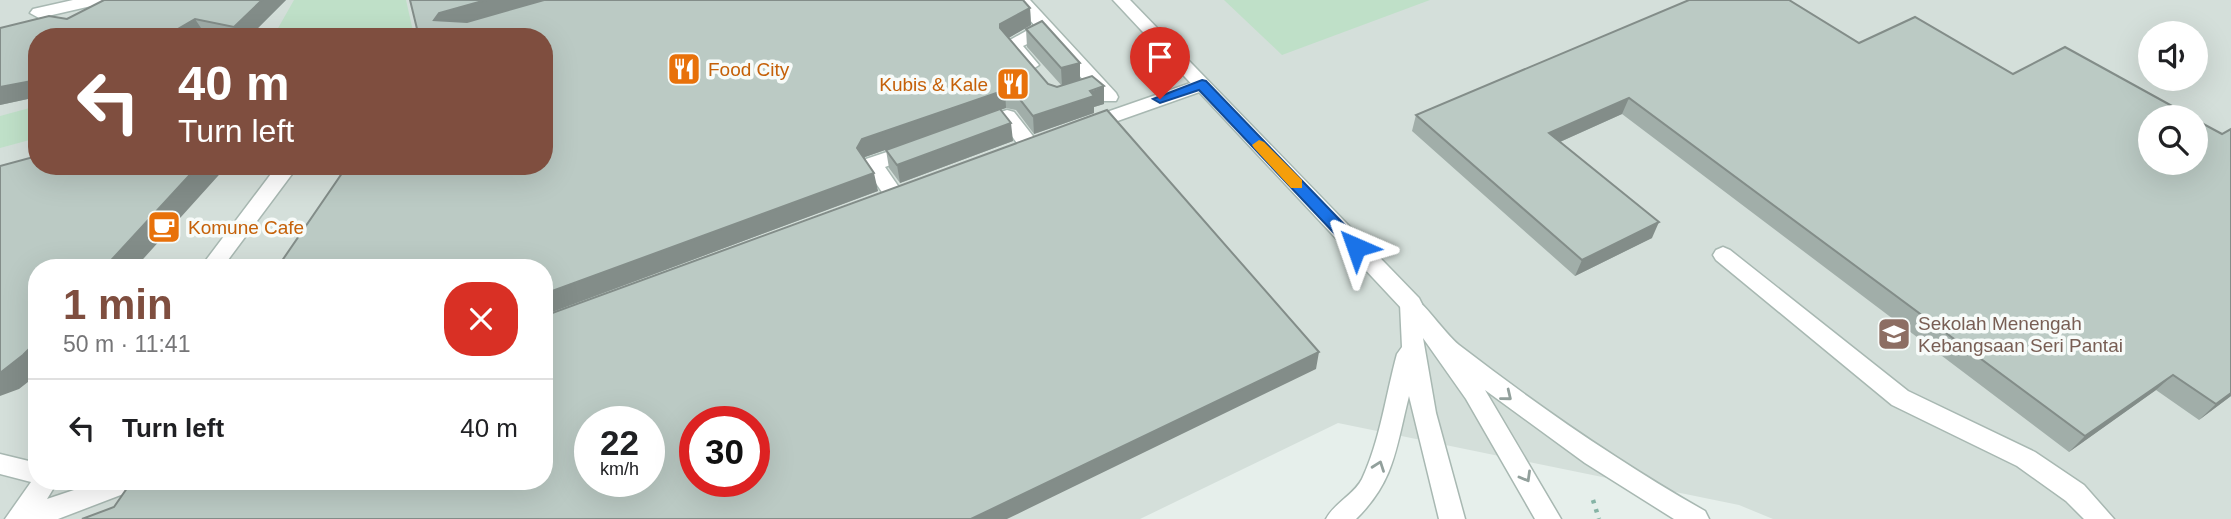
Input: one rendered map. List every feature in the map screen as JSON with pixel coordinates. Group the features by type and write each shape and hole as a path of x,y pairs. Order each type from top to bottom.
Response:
{"street":[{"path":"39,13 94,0"},
{"path":"1021,0 1096,90"},
{"path":"1121,0 1411,304 1481,403 1548,519"},
{"path":"1039,75 1012,44 1046,28"},
{"path":"1004,155 1202,85"},
{"path":"958,134 1007,116 1029,145"},
{"path":"919,187 888,199 873,164 934,142"},
{"path":"217,259 281,175"},
{"path":"1723,255 1900,398 2026,459 2075,493 2101,519"},
{"path":"1411,304 1410,345 1419,401 1452,519"},
{"path":"1434,338 1521,407 1623,478 1696,519"},
{"path":"1339,519 1369,490 1380,465 1410,345"},
{"path":"0,464 28,471"},
{"path":"19,516 39,490"},
{"path":"19,516 58,508 106,490"}],"shaded area":[{"path":"0,0 2231,0 2231,519 1773,519 1739,505 1338,423 1140,519 0,519"}],"green space":[{"path":"294,0 406,0 412,28 278,28"},
{"path":"1224,0 1430,0 1282,55"},
{"path":"28,108 28,140 0,148 0,116"}],"building":[{"path":"104,0 262,0 234,27 195,19 180,28 28,28 28,82 0,87 0,28 49,16 67,19"},
{"path":"410,0 486,0 439,13 434,20 467,22 544,0 1023,0 1030,8 1000,24 1000,28 1048,84 1057,87 1092,76 1104,86 1090,91 1094,96 1033,116 1015,93 1005,90 862,139 857,148 874,173 553,291 553,259 283,259 341,175 553,175 553,28 417,28"},
{"path":"1689,0 1789,0 1859,43 1915,17 2013,74 2065,47 2138,87 2138,91 2145,91 2170,105 2138,105 2138,175 2208,175 2208,126 2222,134 2231,129 2231,393 2216,404 2173,375 2085,436 1629,98 1549,133 1659,222 1582,260 1416,115"},
{"path":"1042,21 1080,63 1061,68 1026,29"},
{"path":"1000,109 1011,123 897,165 886,150"},
{"path":"1107,110 1319,352 971,519 82,519 114,507 126,490 553,490 553,313"},
{"path":"28,158 28,175 190,175 112,259 28,259 28,350 0,373 0,166"}],"slow traffic":[{"path":"1259,145 1296,184"}],"place":[{"name":"Food City","path":"684,69"},
{"name":"Kubis & Kale","path":"1013,84"},
{"name":"Komune Cafe","path":"164,227"},
{"name":"Sekolah Menengah Kebangsaan Seri Pantai","path":"1894,334"}],"route":[{"path":"1160,99 1202,85 1356,247"}]}
